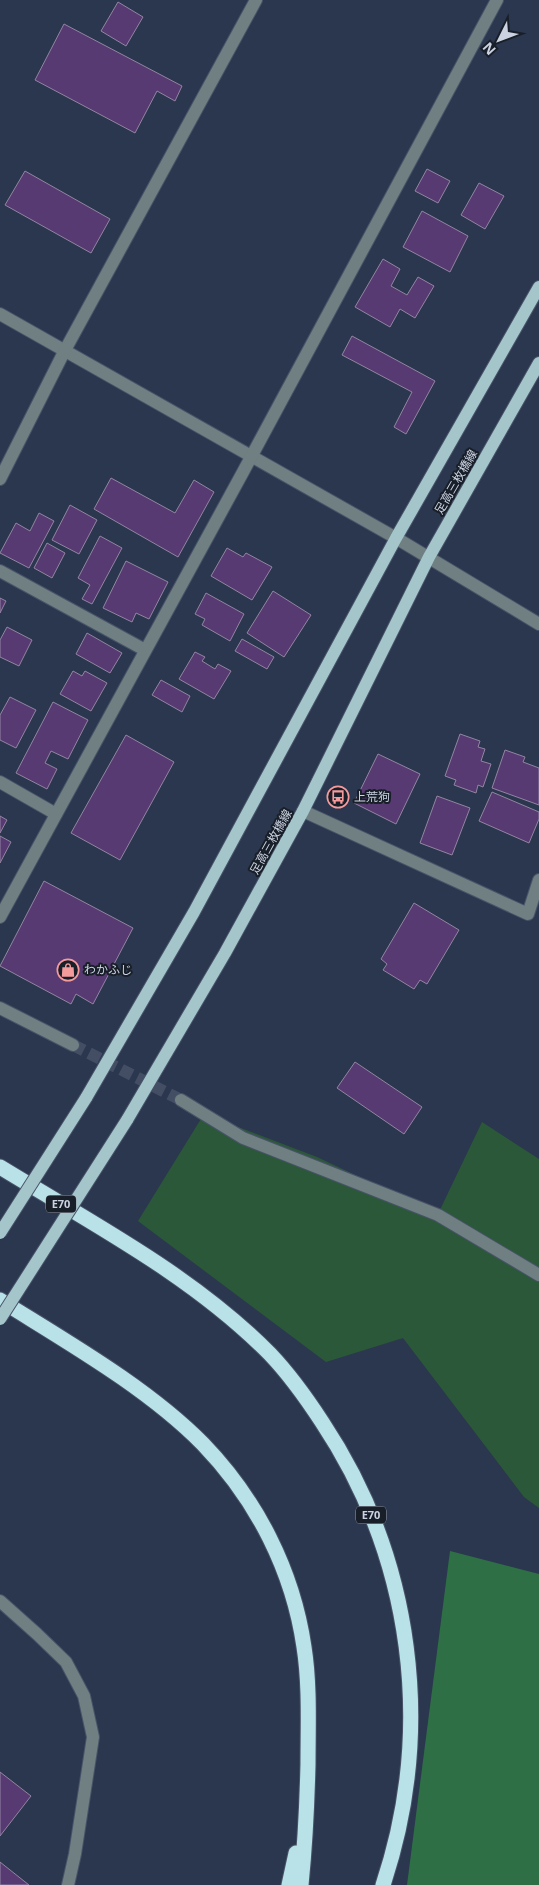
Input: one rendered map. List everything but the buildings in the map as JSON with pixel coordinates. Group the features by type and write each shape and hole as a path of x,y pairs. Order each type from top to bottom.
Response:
{"highway":[{"name":"E70","path":"0,1167 142,1254 189,1286 232,1320 271,1355 304,1394 335,1442 360,1488 386,1551 402,1616 410,1680 410,1741 403,1804 389,1869 383,1885"},
{"path":"0,1300 142,1392 169,1413 203,1444 236,1480 262,1520 282,1563 296,1609 304,1648 308,1704 308,1744 306,1836 301,1885"},
{"path":"289,1885 299,1834 308,1744"}],"main road":[{"name":"足高三枚橋線","path":"0,1233 86,1098 194,912 396,538 539,287"},
{"name":"足高三枚橋線","path":"0,1319 127,1120 225,953 303,811 429,557 539,364"}],"street":[{"path":"0,479 64,352 256,0"},
{"path":"0,917 498,0"},
{"path":"0,314 64,352 396,538 539,624"},
{"path":"0,571 145,650"},
{"path":"0,782 56,814"},
{"path":"303,811 528,914 539,880"},
{"path":"0,1008 73,1045"},
{"path":"181,1100 243,1138 438,1214 539,1275"},
{"path":"0,1602 66,1662 84,1696 93,1736 75,1854 68,1885"}],"green space":[{"path":"204,1114 317,1157 438,1214 482,1122 539,1159 539,1508 524,1497 403,1338 326,1362 138,1221"},
{"path":"450,1551 539,1574 539,1885 407,1885"}],"tunnel":[{"path":"73,1045 181,1100"}],"place":[{"name":"上荒狗","path":"338,797"},
{"name":"わかふじ","path":"68,970"}]}
